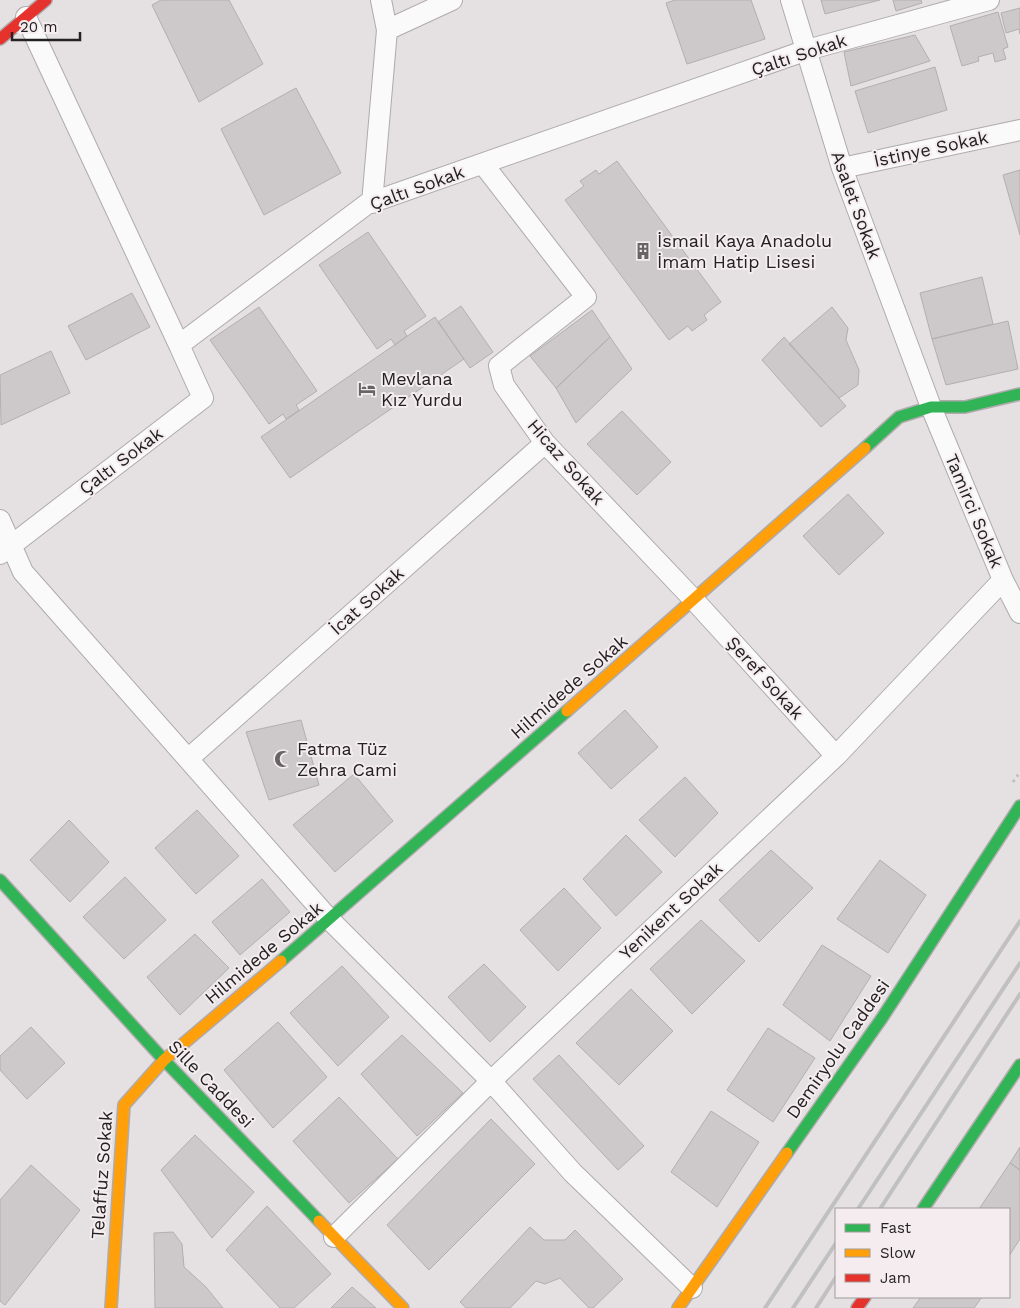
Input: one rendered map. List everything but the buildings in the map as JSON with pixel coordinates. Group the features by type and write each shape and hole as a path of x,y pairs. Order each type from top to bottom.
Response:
{"street":[{"path":"0,39 46,0"},
{"path":"372,203 387,30 380,0"},
{"path":"387,30 452,0"},
{"name":"Asalet Sokak","path":"791,0 842,168 931,406"},
{"name":"Çaltı Sokak","path":"5,550 204,398 179,345 372,203 807,50 989,0"},
{"path":"26,17 179,345"},
{"name":"İstinye Sokak","path":"842,168 1020,130"},
{"name":"Hicaz Sokak","path":"483,164 586,297 499,366 504,385 545,443 694,600"},
{"name":"Hilmidede Sokak","path":"164,1060 330,920 694,600 899,416 931,406 965,407 1020,394"},
{"name":"Tamirci Sokak","path":"931,406 1003,580 1020,613"},
{"name":"İcat Sokak","path":"188,759 545,443"},
{"path":"0,520 5,550 23,572 330,920 491,1081 573,1173 692,1288"},
{"name":"Yenikent Sokak","path":"334,1237 491,1081 836,756 1003,580"},
{"name":"Şeref Sokak","path":"694,600 836,756"},
{"name":"Demiryolu Caddesi","path":"678,1308 882,1018 1020,806"},
{"name":"Sille Caddesi","path":"0,880 164,1060 403,1308"},
{"name":"Telaffuz Sokak","path":"111,1308 124,1105 164,1060"},
{"path":"924,1208 1020,1065"}],"railway":[{"path":"765,1308 1020,921"},
{"path":"859,1208 1020,963"},
{"path":"881,1208 1020,994"},
{"path":"793,1308 835,1245"},
{"path":"816,1308 835,1279"}],"traffic: fast":[{"path":"865,448 899,417 931,407 965,407 1020,394"},
{"path":"281,961 567,711"},
{"path":"787,1153 882,1018 1020,806"},
{"path":"0,880 164,1060 319,1221"},
{"path":"924,1208 1020,1065"}],"traffic: slow":[{"path":"567,711 865,448"},
{"path":"111,1308 124,1105 164,1060 281,961"},
{"path":"678,1308 787,1153"},
{"path":"319,1221 403,1308"}],"traffic: jam":[{"path":"0,39 46,0"},
{"path":"857,1308 864,1298"}],"place":[{"name":"İsmail Kaya Anadolu İmam Hatip Lisesi","path":"643,251"},
{"name":"Mevlana Kız Yurdu","path":"367,389"},
{"name":"Fatma Tüz Zehra Cami","path":"283,759"}]}
